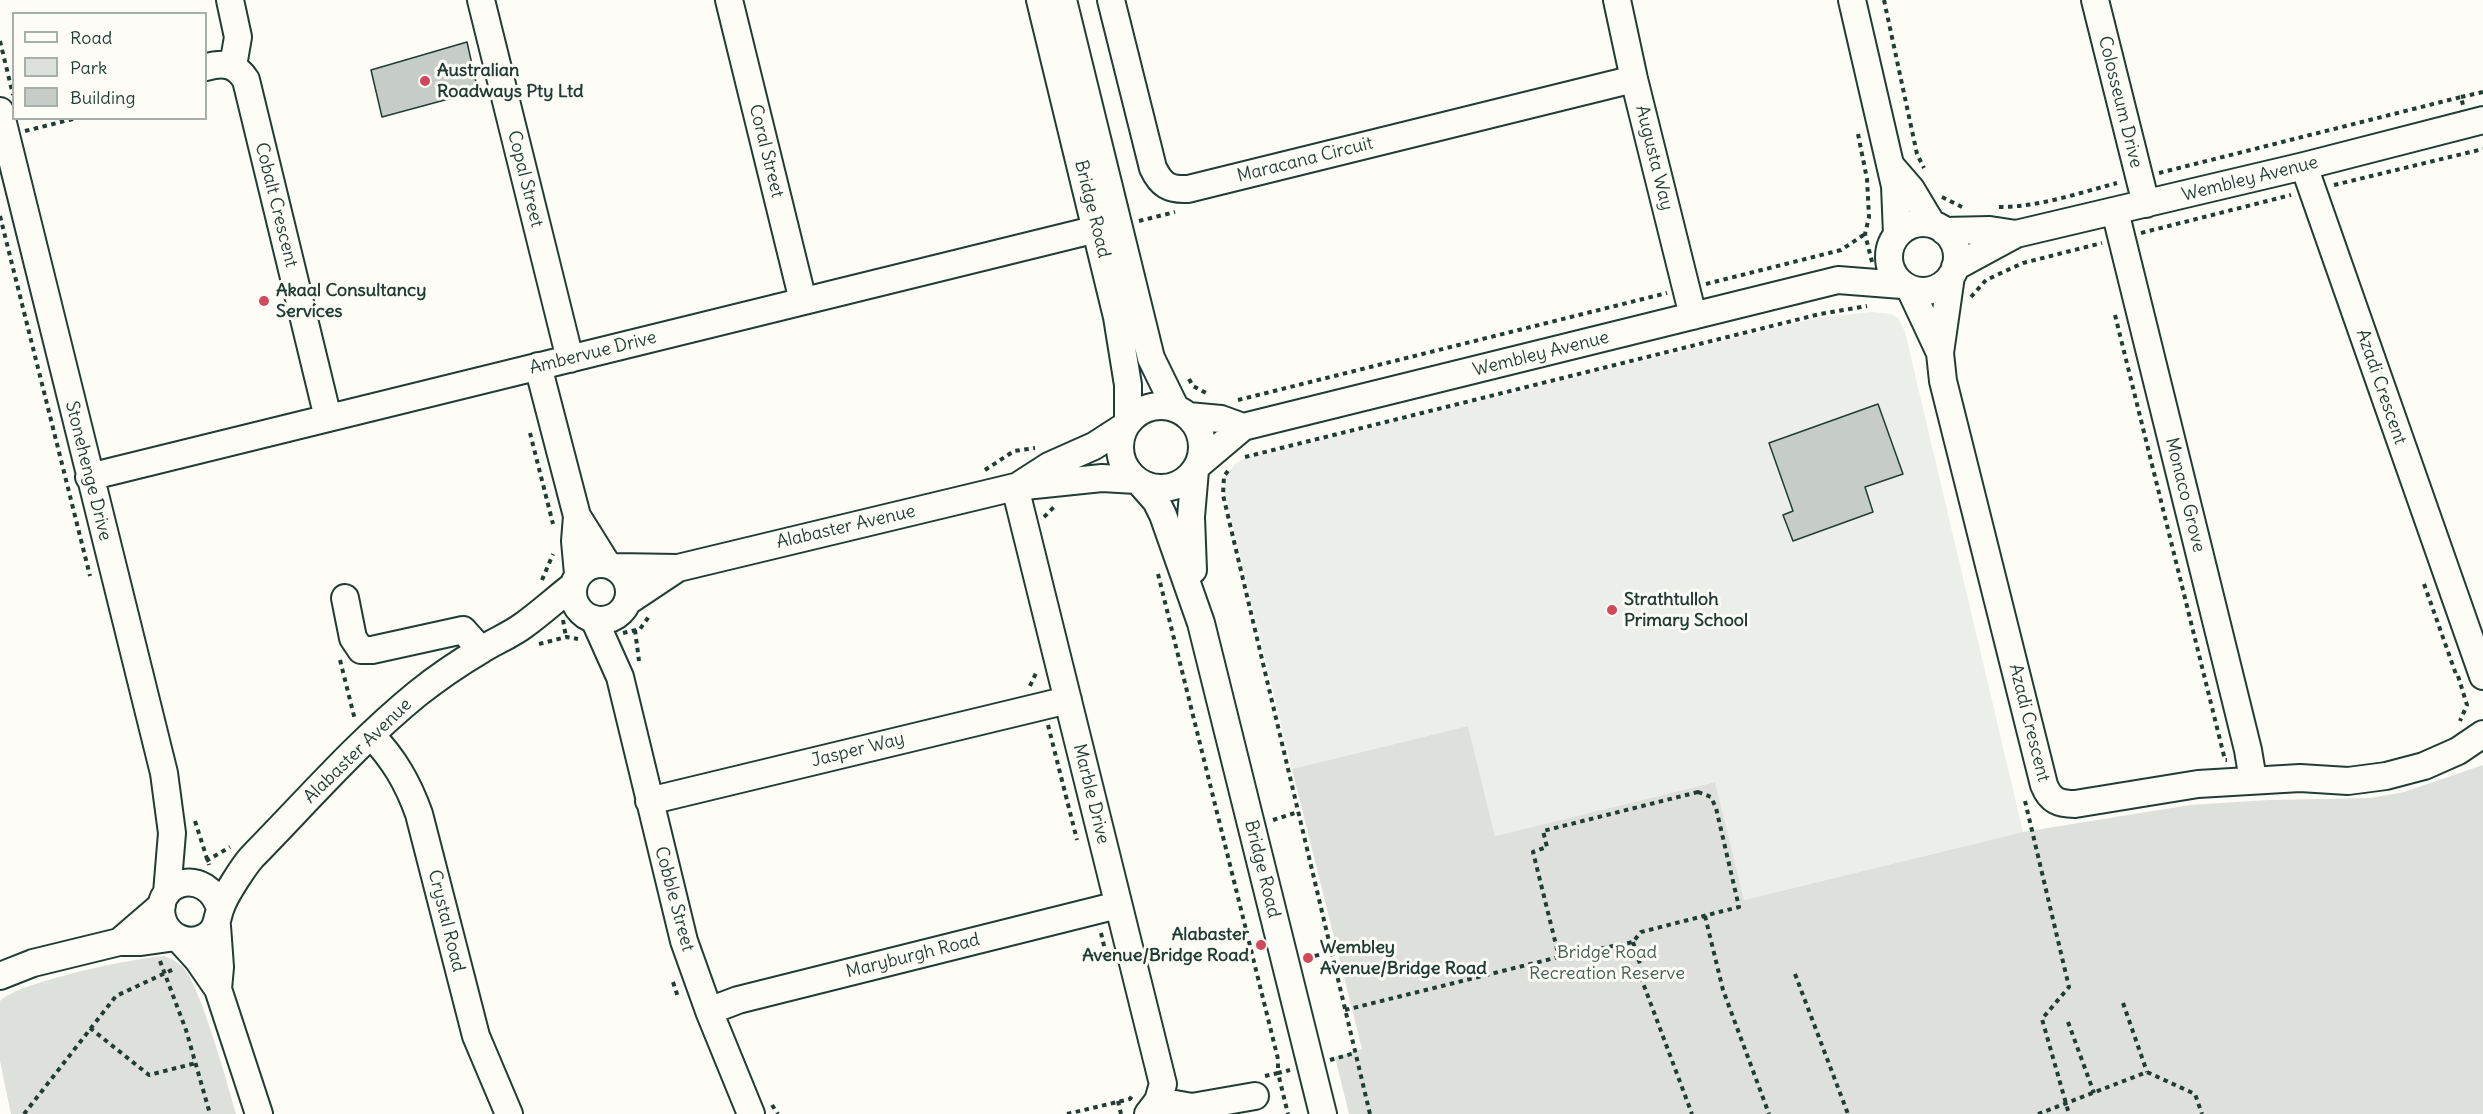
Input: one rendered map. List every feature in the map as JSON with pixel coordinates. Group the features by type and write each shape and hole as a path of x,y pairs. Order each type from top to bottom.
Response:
{"street":[{"path":"207,67 225,64 233,66 238,37 230,0"},
{"name":"Copal Street","path":"481,0 570,358"},
{"name":"Coral Street","path":"729,0 803,301"},
{"name":"Bridge Road","path":"1040,0 1097,228 1122,347 1128,385 1127,424"},
{"name":"Bridge Road","path":"1063,0 1151,358 1182,413"},
{"name":"Maracana Circuit","path":"1110,0 1153,168 1159,180 1175,189 1188,189 1634,79"},
{"name":"Augusta Way","path":"1617,0 1634,79 1693,316"},
{"path":"1852,0 1895,186 1884,258"},
{"name":"Colosseum Drive","path":"2095,0 2127,176 2146,204"},
{"name":"Cobalt Crescent","path":"233,66 246,80 328,418"},
{"name":"Stonehenge Drive","path":"13,120 89,477 164,773 171,833 165,899"},
{"name":"Wembley Avenue","path":"1953,272 2016,234 2304,166 2476,122"},
{"path":"1888,162 1938,227 1954,243 1957,259 1953,272 1937,288 1919,291 1906,287"},
{"name":"Azadi Crescent","path":"2304,166 2482,672"},
{"name":"Monaco Grove","path":"2115,211 2135,238 2253,780"},
{"path":"1884,258 1913,224 1938,227"},
{"name":"Wembley Avenue","path":"1938,227 2016,234"},
{"name":"Ambervue Drive","path":"89,477 1097,228"},
{"name":"Wembley Avenue","path":"1197,467 1243,427 1838,280 1884,258 1906,287"},
{"name":"Azadi Crescent","path":"1953,272 1944,309 1944,333 1940,353 1943,381 2048,795 2055,801 2074,804 2188,785 2300,778 2348,781 2385,776 2433,762 2458,751 2483,734"},
{"name":"Azadi Crescent","path":"1906,287 1940,353"},
{"path":"538,366 577,516 576,580 573,597 576,605 613,621 629,594 626,579 611,565 577,516"},
{"path":"1182,413 1196,426 1201,438 1202,452 1197,467 1187,479 1176,486 1153,488 1138,482 1122,461 1121,438 1127,424 1136,414 1155,406 1182,413 1221,418 1243,427"},
{"name":"Alabaster Avenue","path":"1015,487 1049,466 1094,446 1127,424"},
{"name":"Bridge Road","path":"1197,467 1191,550 1201,623"},
{"name":"Alabaster Avenue","path":"611,565 678,568 1015,487 1091,478 1138,482"},
{"name":"Bridge Road","path":"1138,482 1156,501 1163,515 1201,623 1323,1114"},
{"name":"Marble Drive","path":"1015,487 1068,699 1104,917 1163,1084 1153,1108 1192,1107 1255,1096"},
{"path":"576,580 591,565 611,565"},
{"name":"Alabaster Avenue","path":"194,878 240,854 419,693 481,650 530,635 613,621 678,568"},
{"name":"Alabaster Avenue","path":"530,635 576,580"},
{"path":"345,598 353,638 361,650 372,650 454,630 463,630 481,650"},
{"name":"Cobble Street","path":"613,621 620,677 684,941 709,1011 760,1107"},
{"name":"Jasper Way","path":"649,801 1068,699"},
{"name":"Crystal Road","path":"370,735 398,766 408,784 419,814 476,1036 509,1114"},
{"name":"Stonehenge Drive","path":"171,833 194,878"},
{"name":"Alabaster Avenue","path":"218,917 240,854"},
{"path":"119,942 181,883 194,878 213,892 218,917 220,967 218,989"},
{"path":"165,899 162,919 169,939 198,960 218,989 259,1114"},
{"path":"0,975 33,963 119,942 196,940 211,933 218,917"},
{"name":"Maryburgh Road","path":"709,1011 738,1000 1104,917"}],"path":[{"path":"1884,0 1917,154 1928,174"},
{"path":"0,41 12,85 12,116"},
{"path":"2127,176 2483,92"},
{"path":"2461,97 2476,122 2475,151"},
{"path":"14,120 25,142"},
{"path":"1231,400 1242,400 1841,250 1865,234 1869,217 1867,179 1856,124"},
{"path":"1944,309 1964,305 1986,280 2023,263 2135,238 2312,190 2483,149"},
{"path":"1938,195 1964,207"},
{"path":"0,216 91,579"},
{"path":"1237,460 1252,453 1820,314 1881,304 1884,258 1865,234"},
{"path":"981,472 1014,452 1036,447"},
{"path":"1230,468 1224,476 1223,495 1370,1114"},
{"path":"1156,567 1278,1059 1278,1073 1288,1114"},
{"path":"530,635 566,637 587,643 613,621"},
{"path":"1033,661 1079,847"},
{"path":"2454,724 2461,720 2467,705 2457,676 2482,672"},
{"path":"2215,760 2224,760"},
{"path":"1345,1010 1559,957 1633,942 1641,932 1738,907 1716,808 1711,797 1698,792 1543,831 1547,846 1533,852 1559,957"},
{"path":"2032,830 2069,987 2042,1019 2069,1114"},
{"path":"194,878 216,857 240,854"},
{"path":"1705,916 1723,990 1769,1114"},
{"path":"169,939 165,973 186,1029 210,1114"},
{"path":"1633,942 1640,964 1640,975 1692,1114"},
{"path":"24,1114 116,996 198,960"},
{"path":"1795,974 1848,1114"},
{"path":"2123,1003 2147,1072 2195,1094 2202,1114"},
{"path":"2068,1022 2094,1093"},
{"path":"90,1028 149,1074 196,1063"},
{"path":"1278,1073 1355,1053"},
{"path":"2038,1114 2147,1072"},
{"path":"1118,1101 1121,1114"},
{"path":"760,1107 778,1114"}],"shaded area":[{"name":"Strathtulloh Primary School","path":"1872,312 1891,314 1898,318 1905,332 2023,832 1744,900 1714,782 1495,836 1468,726 1292,769 1225,494 1226,477 1235,464 1243,459 1816,318"}],"green space":[{"name":"Bridge Road Recreation Reserve","path":"1468,726 1495,836 1715,782 1744,900 2023,832 2190,805 2269,800 2370,798 2404,792 2483,765 2483,1114 1349,1114 1335,1057 1362,1049 1292,769"},
{"path":"164,956 181,965 196,991 236,1114 11,1114 0,1061 0,1001 29,986 52,979 128,961"}],"building":[{"name":"Australian Roadways Pty Ltd","path":"467,42 478,91 382,117 371,70"},
{"path":"1878,404 1903,474 1865,487 1873,512 1793,541 1783,515 1793,511 1769,443"}],"place":[{"name":"Australian Roadways Pty Ltd","path":"425,81"},
{"name":"Akaal Consultancy Services","path":"264,301"},
{"name":"Strathtulloh Primary School","path":"1612,610"},
{"name":"Alabaster Avenue/Bridge Road","path":"1261,945"},
{"name":"Wembley Avenue/Bridge Road","path":"1308,958"}]}
